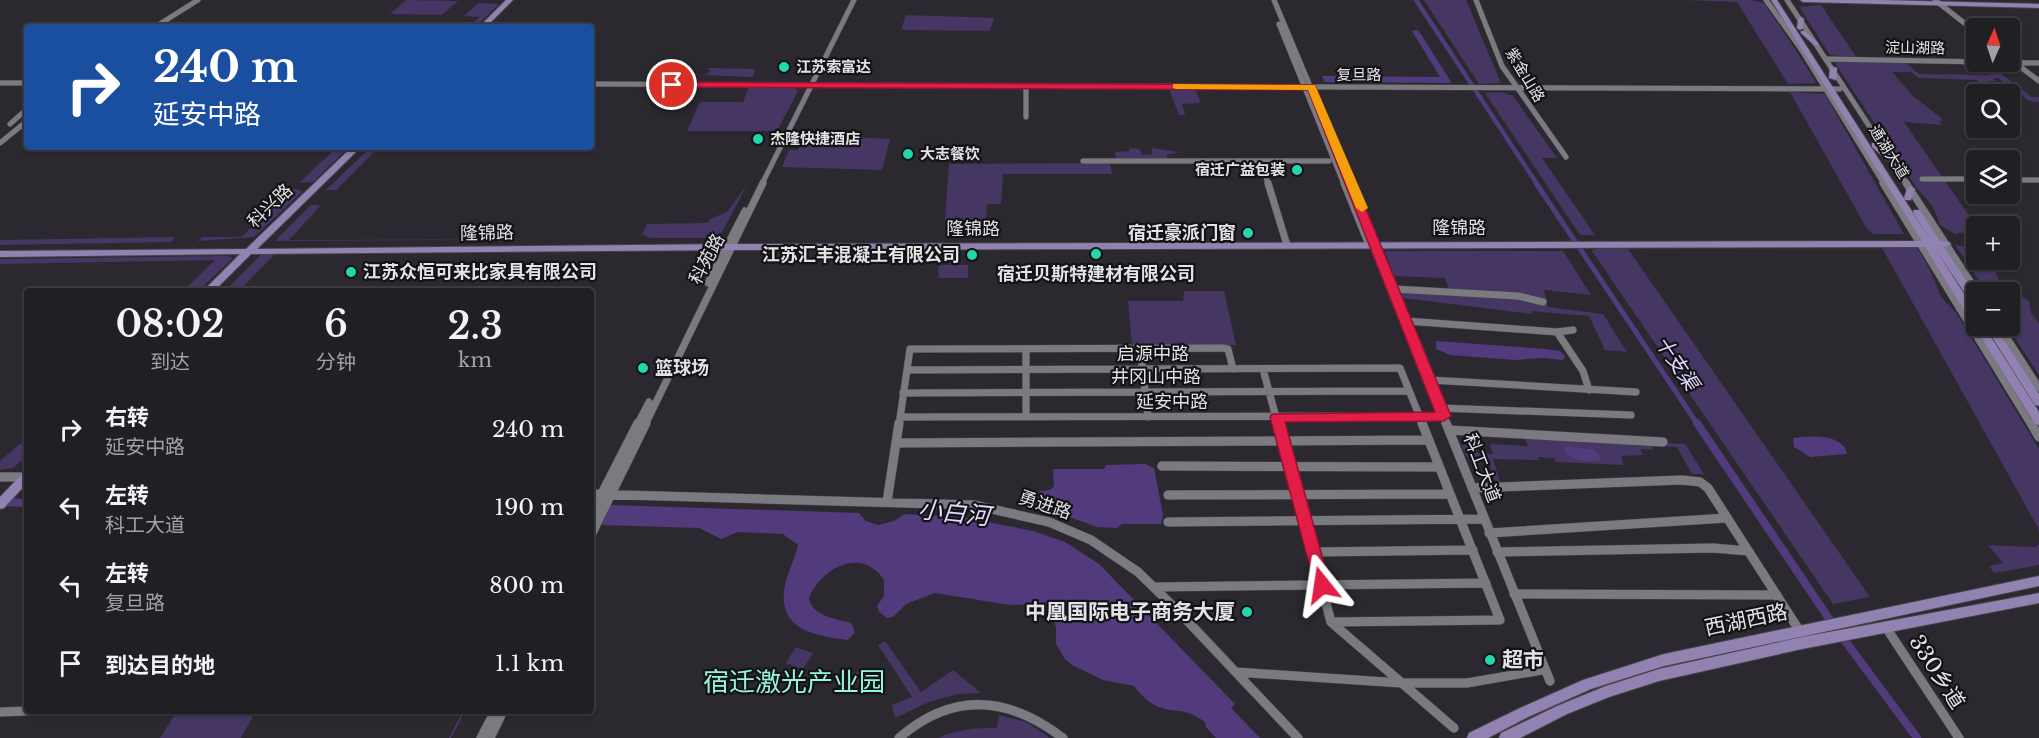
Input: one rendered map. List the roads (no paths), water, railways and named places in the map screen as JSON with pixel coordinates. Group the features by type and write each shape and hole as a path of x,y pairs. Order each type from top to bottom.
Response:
{"main road":[{"path":"487,24 512,0"},
{"name":"通湖大道","path":"1774,0 1819,74 1875,145 1909,194 1966,304"},
{"name":"通湖大道","path":"1782,0 1833,73 1832,89 1883,171 1966,290"},
{"path":"1803,0 2039,4"},
{"path":"1927,0 1937,1"},
{"path":"1774,12 1786,19"},
{"path":"1801,27 1816,44"},
{"path":"1839,112 1854,123"},
{"path":"1875,145 1890,158"},
{"name":"科兴路","path":"218,288 354,150"},
{"name":"科兴路","path":"211,288 360,150"},
{"path":"1883,171 1884,184"},
{"name":"隆锦路","path":"0,252 1286,242 1932,242"},
{"path":"1934,267 1956,287"},
{"path":"1986,336 2039,421"},
{"path":"1996,336 2039,402"},
{"path":"0,505 15,482"},
{"name":"西湖西路","path":"1506,738 1573,705 1659,675 1850,620 2039,581"},
{"name":"西湖西路","path":"1474,738 1567,693 1620,673 1664,660 1809,633 1862,631 2039,600"}],"street":[{"path":"162,24 200,0"},
{"name":"科苑路","path":"594,510 852,0"},
{"name":"科工大道","path":"1272,0 1372,242 1394,289 1489,533 1550,681"},
{"name":"紫金山路","path":"1476,0 1502,66 1566,157"},
{"path":"1766,0 1819,74"},
{"path":"1787,0 1801,27 1827,59 1833,73 1890,158 1909,194"},
{"path":"1937,1 1966,24"},
{"name":"淀山湖路","path":"1827,59 1966,61"},
{"name":"淀山湖路","path":"2020,62 2039,64"},
{"path":"2020,67 2039,81"},
{"path":"0,83 24,84"},
{"name":"复旦路","path":"594,84 1832,89"},
{"path":"1026,86 1026,117"},
{"path":"1832,89 1839,112 1884,184 1968,282"},
{"path":"10,124 24,112"},
{"path":"0,141 24,121"},
{"path":"1083,161 1329,160"},
{"path":"1261,161 1286,242"},
{"path":"1923,180 1966,180"},
{"path":"2020,180 2039,180"},
{"path":"1932,242 1934,267 2039,437"},
{"path":"1394,289 1518,296 1543,302"},
{"path":"1406,321 1557,332 1573,330"},
{"path":"1557,332 1583,371 1589,390"},
{"path":"2005,336 2039,388"},
{"path":"1140,348 1148,417"},
{"path":"887,502 909,349 1223,348 1228,349 1233,369"},
{"path":"1026,349 1026,417"},
{"name":"启源中路","path":"907,370 1400,368 1409,391"},
{"path":"1263,369 1306,522 1331,622 1454,729"},
{"path":"1430,380 1636,392"},
{"path":"1331,622 1500,620 1409,391"},
{"name":"井冈山中路","path":"903,393 1409,391"},
{"name":"延安中路","path":"900,417 1419,416 1442,412 1631,415"},
{"path":"1449,430 1663,442"},
{"path":"896,443 1429,440"},
{"path":"1162,466 1440,467"},
{"path":"1472,488 1692,480 1708,488 1777,595 1809,633"},
{"path":"1168,495 1450,494"},
{"name":"科苑路","path":"594,527 602,497"},
{"name":"勇进路","path":"602,497 974,505 1020,512 1090,539 1113,553 1155,587 1298,738"},
{"path":"1489,533 1727,518"},
{"path":"1168,522 1484,519"},
{"path":"1497,552 1601,552 1713,548 1748,551"},
{"path":"1313,552 1473,550"},
{"path":"1155,587 1486,584"},
{"path":"1514,594 1777,595"},
{"name":"330乡道","path":"1885,626 1959,738"},
{"path":"1236,672 1401,683 1467,683 1542,670"},
{"path":"899,738 908,728 932,713 973,703 998,705 1022,712 1047,724 1063,738"},
{"path":"0,712 24,711"},
{"path":"482,738 494,714"},
{"path":"490,738 502,714"}],"waterway":[{"name":"十支渠","path":"1416,0 1537,184"},
{"name":"十支渠","path":"1536,183 1698,425"},
{"name":"十支渠","path":"1697,423 1834,626"},
{"name":"小白河","path":"0,502 24,503"},
{"name":"十支渠","path":"1840,634 1917,738"},
{"path":"450,738 462,714"}],"place":[{"name":"江苏索富达","path":"784,67"},
{"name":"杰隆快捷酒店","path":"758,139"},
{"name":"大志餐饮","path":"908,154"},
{"name":"宿迁广益包装","path":"1297,170"},
{"name":"宿迁豪派门窗","path":"1248,233"},
{"name":"宿迁贝斯特建材有限公司","path":"1096,254"},
{"name":"江苏汇丰混凝土有限公司","path":"972,255"},
{"name":"江苏众恒可来比家具有限公司","path":"351,272"},
{"name":"篮球场","path":"643,368"},
{"name":"中凰国际电子商务大厦","path":"1247,612"},
{"name":"超市","path":"1490,660"}],"district":[{"name":"宿迁激光产业园","path":"794,682"}]}
